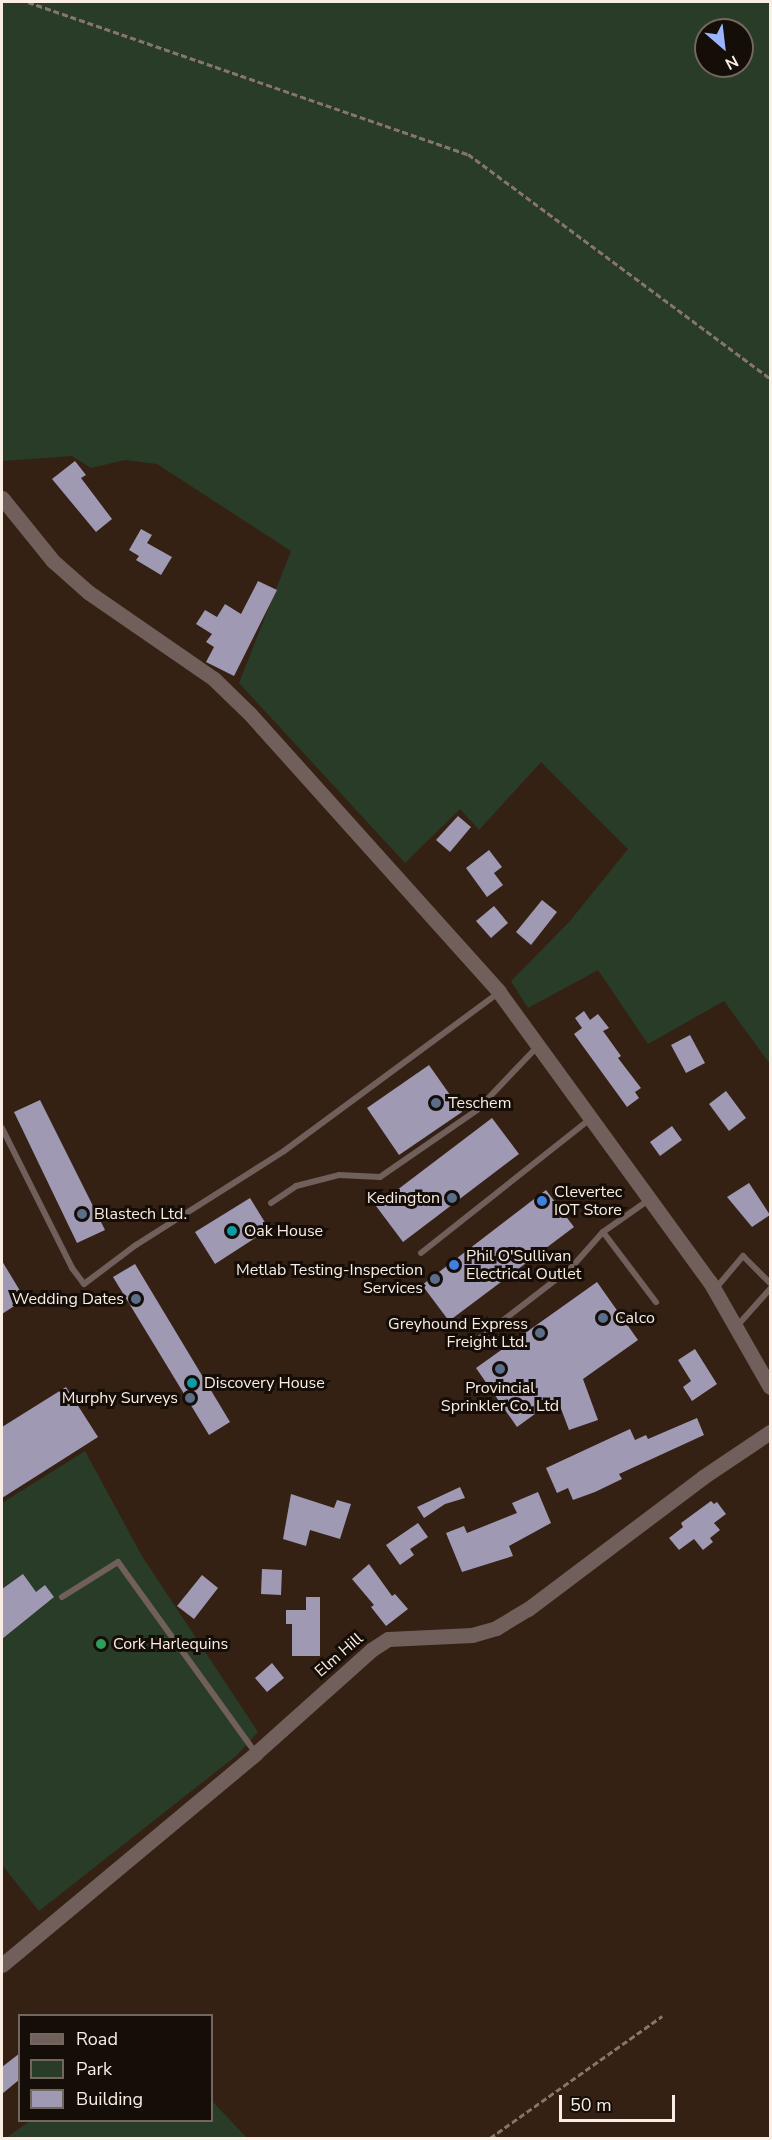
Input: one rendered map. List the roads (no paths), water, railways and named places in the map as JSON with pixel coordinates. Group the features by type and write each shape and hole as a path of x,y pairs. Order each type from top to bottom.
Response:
{"street":[{"path":"2,498 62,569 88,592 206,673 250,714 499,992 652,1198 715,1289 771,1387"},
{"name":"Elm Hill","path":"2,1965 388,1640 472,1635 496,1628 528,1609 703,1477 771,1432"}],"lane":[{"path":"2,1128 72,1268 84,1284 136,1245 284,1151 499,992"},
{"path":"271,1203 296,1186 339,1175 380,1177 477,1110 538,1046"},
{"path":"421,1253 592,1117"},
{"path":"471,1345 570,1268 603,1232 652,1198"},
{"path":"603,1232 656,1302"},
{"path":"715,1289 743,1256 771,1283"},
{"path":"737,1326 771,1289"},
{"path":"62,1597 118,1562 256,1753"}],"place":[{"name":"Teschem","path":"436,1103"},
{"name":"Kedington","path":"452,1198"},
{"name":"Clevertec IOT Store","path":"542,1201"},
{"name":"Blastech Ltd.","path":"82,1214"},
{"name":"Oak House","path":"232,1231"},
{"name":"Phil O'Sullivan Electrical Outlet","path":"454,1265"},
{"name":"Metlab Testing-Inspection Services","path":"435,1279"},
{"name":"Wedding Dates","path":"136,1299"},
{"name":"Calco","path":"603,1318"},
{"name":"Greyhound Express Freight Ltd.","path":"540,1333"},
{"name":"Provincial Sprinkler Co. Ltd","path":"500,1369"},
{"name":"Discovery House","path":"192,1383"},
{"name":"Murphy Surveys","path":"190,1398"},
{"name":"Cork Harlequins","path":"101,1644"}]}
